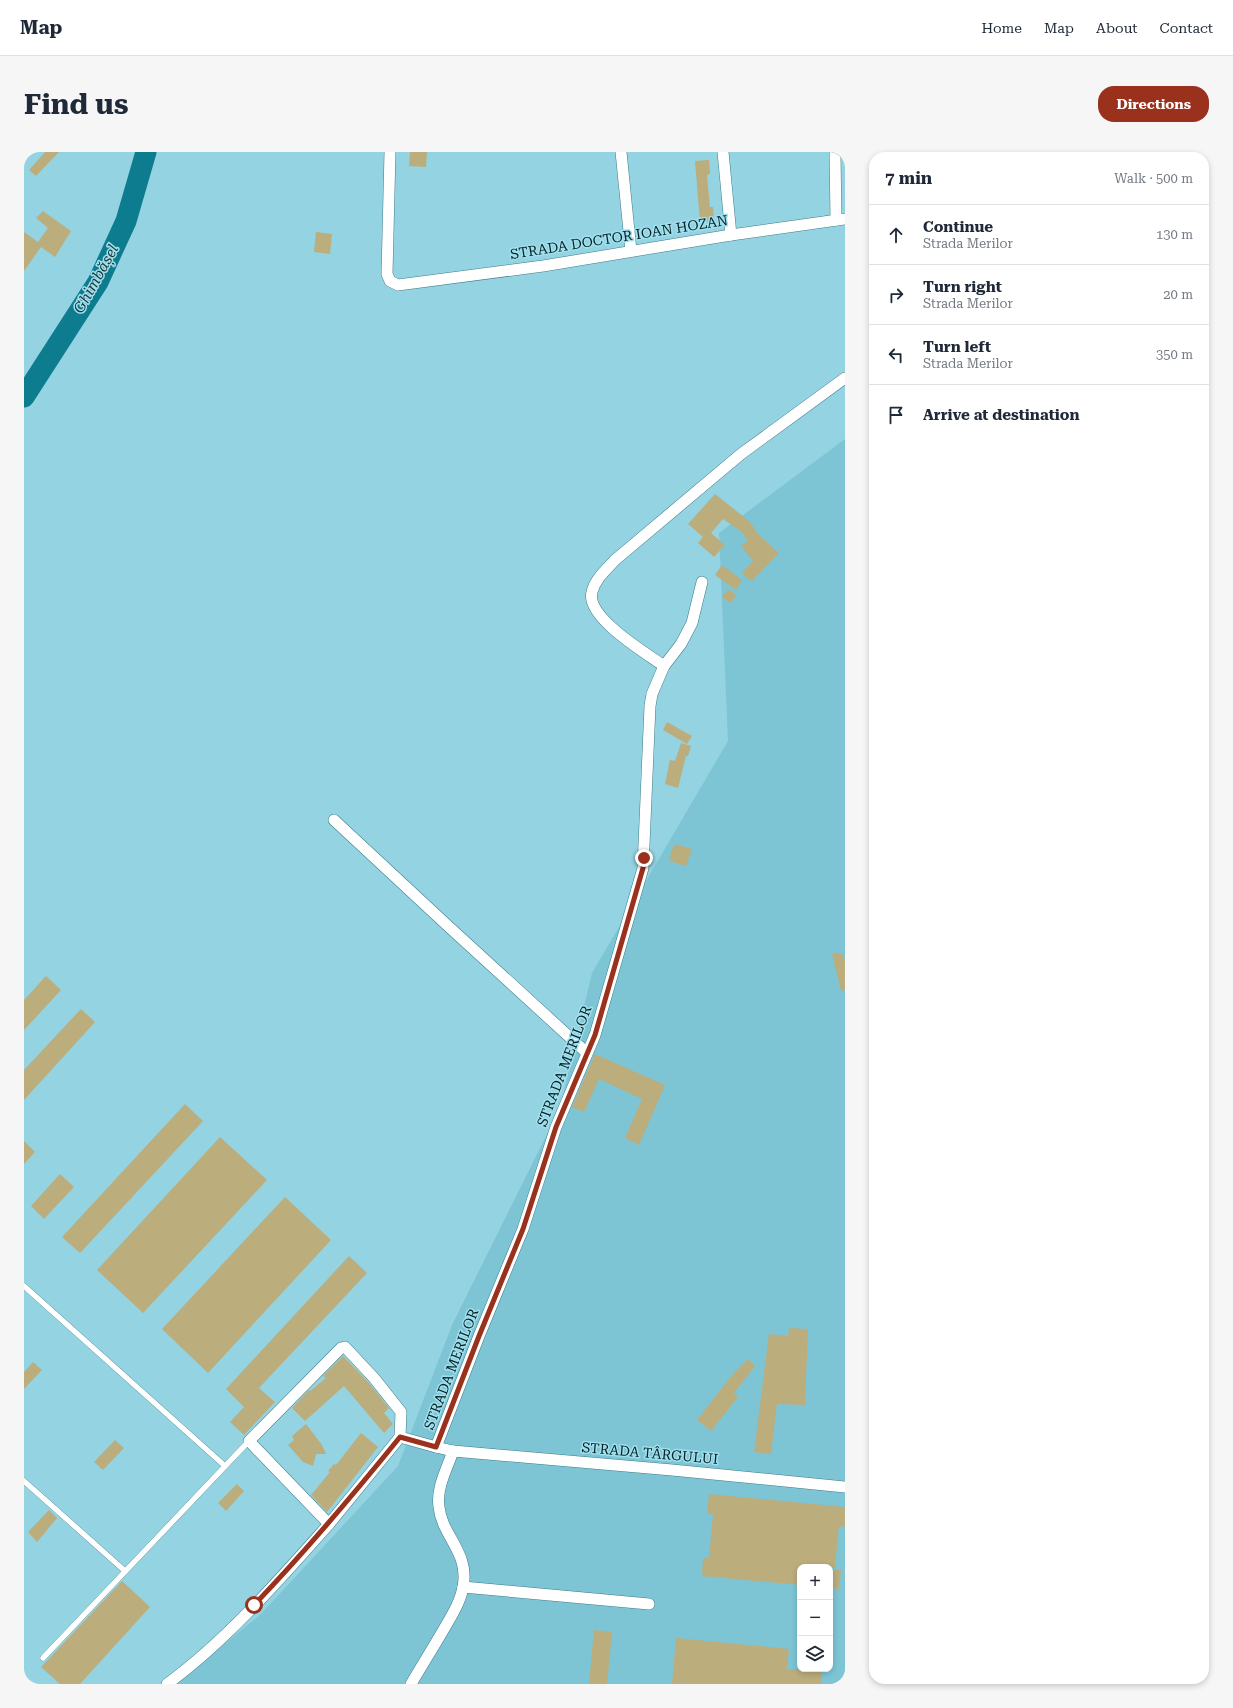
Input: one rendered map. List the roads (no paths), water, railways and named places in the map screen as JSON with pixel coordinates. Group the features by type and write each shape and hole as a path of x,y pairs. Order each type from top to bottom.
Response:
{"street":[{"name":"STRADA DOCTOR IOAN HOZAN","path":"390,152 387,274 390,281 398,285 543,266 631,250 840,220"},
{"path":"621,152 631,250"},
{"path":"724,152 731,235"},
{"path":"835,152 840,220"},
{"path":"664,666 605,623 595,609 591,593 598,579 615,560 742,454 845,378"},
{"name":"STRADA MERILOR","path":"249,1441 341,1348 345,1347 374,1378 401,1412 400,1437 436,1447 479,1336 523,1229 556,1127 595,1035 643,868 650,706 652,694 664,666 680,644 692,623 702,582"},
{"path":"334,820 587,1053"},
{"path":"167,1684 199,1660 290,1568 329,1524 400,1437"},
{"path":"249,1441 329,1524"},
{"name":"STRADA TÂRGULUI","path":"436,1447 453,1451 672,1470 845,1488"},
{"path":"411,1684 449,1619 458,1602 463,1587 463,1562 457,1547 445,1526 438,1508 439,1492 453,1451"},
{"path":"463,1587 649,1604"}],"lane":[{"path":"24,1286 225,1466"},
{"path":"43,1658 249,1441"},
{"path":"24,1481 125,1571"}],"waterway":[{"name":"Ghimbășel","path":"24,397 98,282 126,221 146,152"}]}
